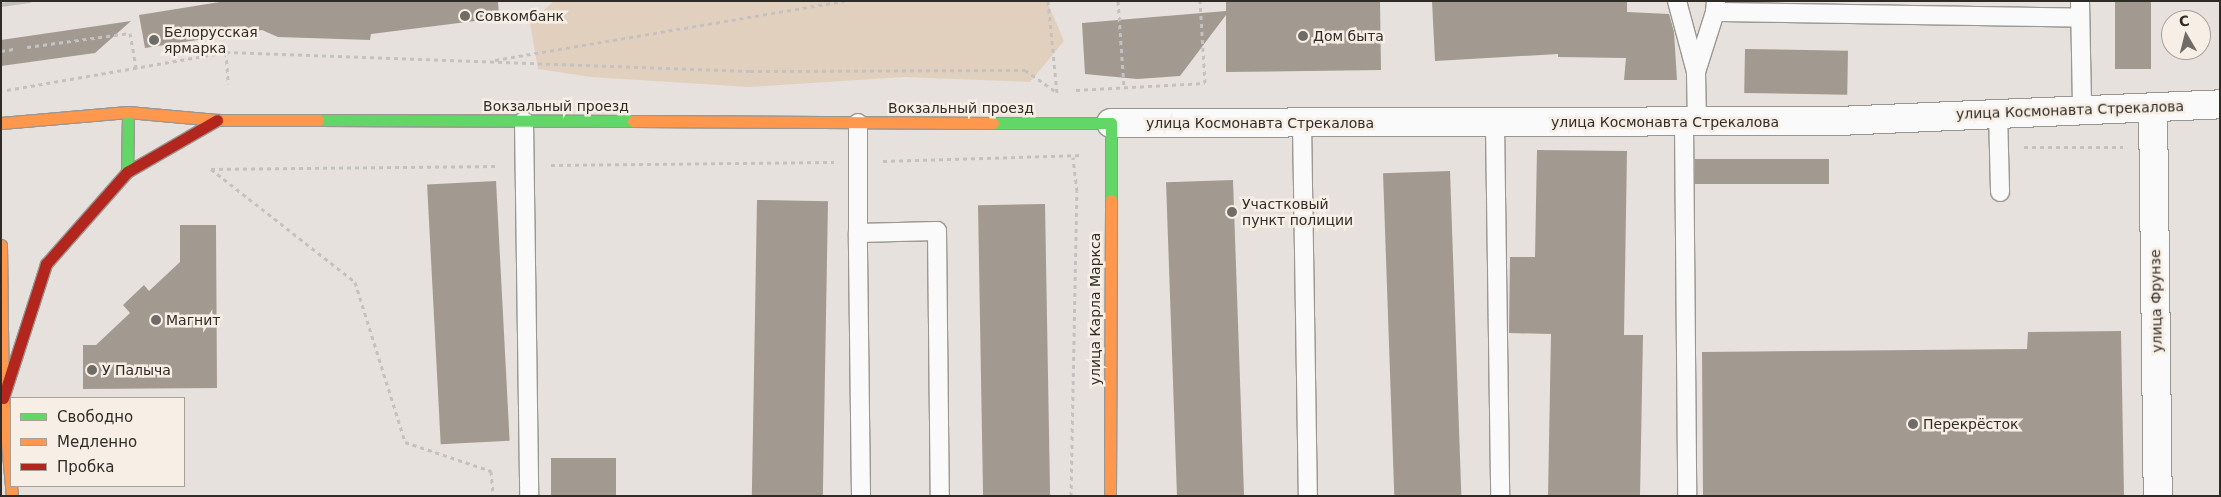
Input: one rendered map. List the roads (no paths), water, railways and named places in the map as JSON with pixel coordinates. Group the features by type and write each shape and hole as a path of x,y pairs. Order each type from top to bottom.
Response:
{"street":[{"name":"улица Космонавта Стрекалова","path":"1111,123 1838,122 2220,104"},
{"name":"улица Фрунзе","path":"2153,107 2158,496"},
{"name":"Вокзальный проезд","path":"1,123 128,112 217,120 1111,123"},
{"path":"127,172 128,112"},
{"path":"3,398 46,264 127,172 217,120"},
{"name":"улица Карла Маркса","path":"1110,496 1111,123"},
{"path":"1,246 3,398 10,474"}],"lane":[{"path":"1677,1 1696,72"},
{"path":"1687,496 1691,123 1696,72 1716,6 2080,10 2082,110"},
{"path":"1998,113 2000,192"},
{"path":"524,121 529,496"},
{"path":"858,123 860,496"},
{"path":"1302,123 1308,496"},
{"path":"1495,123 1500,496"},
{"path":"858,233 937,231 940,496"}],"railway":[{"path":"1,5 30,1"}],"place":[{"name":"Совкомбанк","path":"465,16"},
{"name":"Дом быта","path":"1303,36"},
{"name":"Белорусская ярмарка","path":"154,40"},
{"name":"Участковый пункт полиции","path":"1232,212"},
{"name":"Магнит","path":"156,320"},
{"name":"У Палыча","path":"92,370"},
{"name":"Перекрёсток","path":"1913,424"}]}
